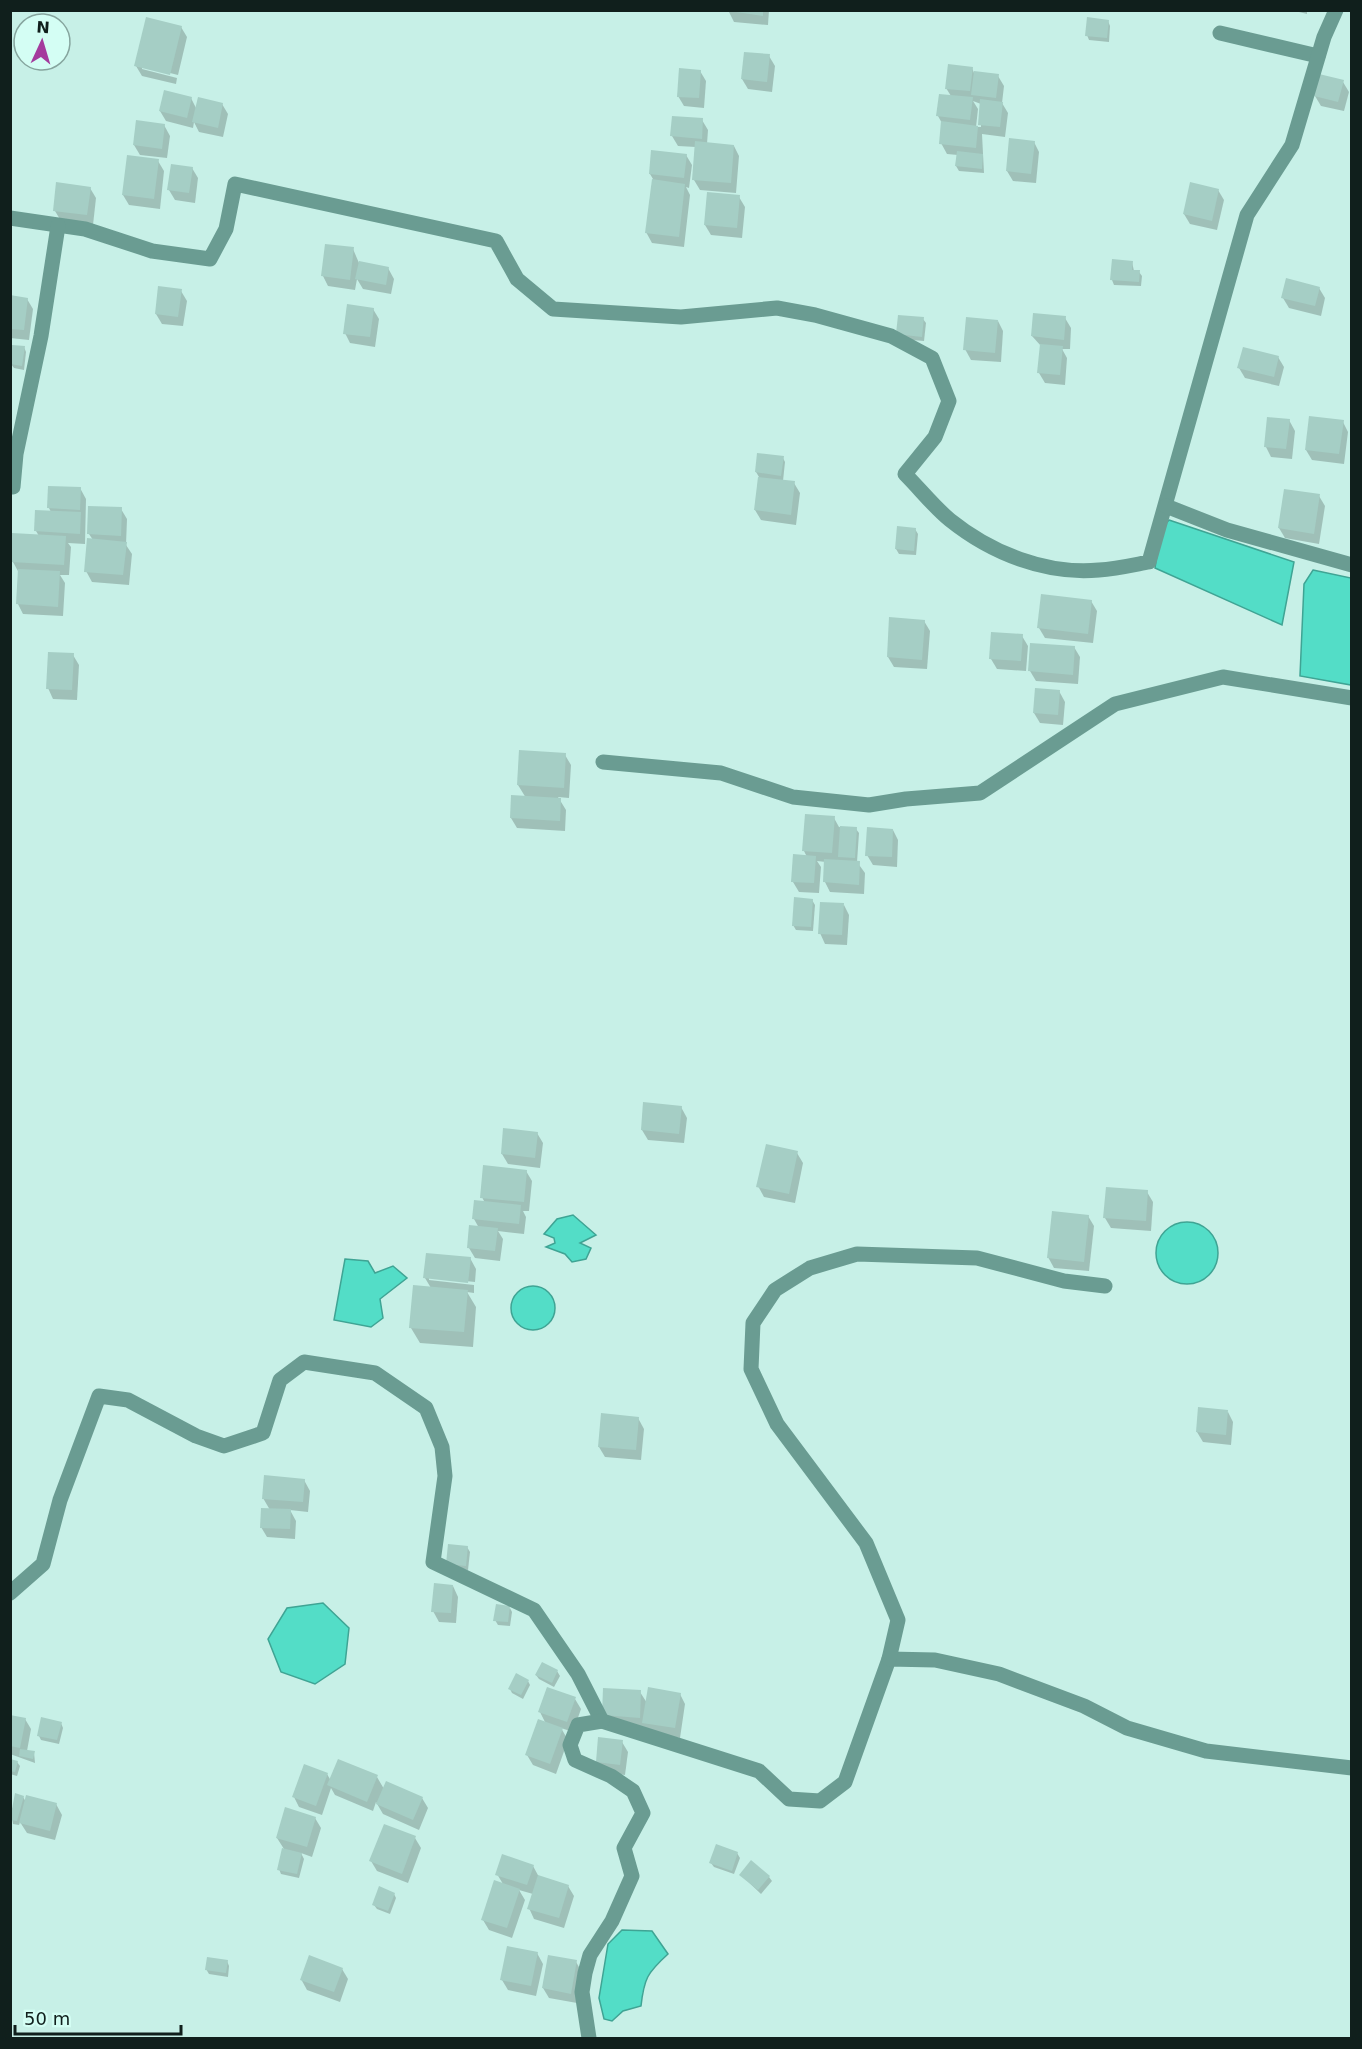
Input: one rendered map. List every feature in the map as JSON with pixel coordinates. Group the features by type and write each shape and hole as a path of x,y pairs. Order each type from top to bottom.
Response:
{"street":[{"path":"10,218 85,229 152,250 210,259 226,229 235,184 496,241 517,279 553,309 681,317 777,308 815,315 891,336 932,358 949,401 935,437 905,474 950,520 1001,553 1026,562 1062,569 1098,570 1149,562 1247,215 1292,144 1318,56 1336,10"},
{"path":"1220,33 1318,56"},
{"path":"13,487 16,454 41,336 58,226"},
{"path":"1166,506 1227,530 1352,565"},
{"path":"603,762 721,773 793,797 869,805 906,799 980,793 1116,704 1223,677 1352,698"},
{"path":"589,2038 582,1992 585,1973 590,1955 612,1921 632,1876 624,1848 643,1813 633,1791 611,1776 574,1760 570,1745 578,1725 602,1721 759,1772 789,1799 820,1801 845,1782 889,1659 898,1620 866,1543 773,1414 751,1369 753,1323 775,1290 810,1268 857,1254 977,1258 1064,1281 1105,1286"},
{"path":"10,1593 43,1564 60,1500 99,1396 128,1400 196,1436 224,1446 263,1433 280,1380 304,1362 375,1373 426,1408 442,1447 445,1476 433,1562 534,1610 578,1674 602,1721"},
{"path":"889,1659 936,1660 999,1674 1084,1706 1127,1728 1206,1751 1352,1768"}],"shaded area":[{"path":"1169,520 1294,562 1282,625 1155,568 1161,529"},
{"path":"1313,570 1351,578 1351,685 1300,676 1304,584"},
{"path":"573,1215 596,1235 580,1243 591,1248 586,1259 572,1262 565,1254 546,1247 555,1243 554,1238 544,1234 557,1219"},
{"path":"1187,1222 1199,1224 1209,1231 1216,1241 1218,1253 1216,1265 1209,1275 1199,1282 1187,1284 1175,1282 1165,1275 1158,1265 1156,1253 1158,1241 1165,1231 1175,1224"},
{"path":"345,1259 368,1261 375,1273 393,1266 407,1278 380,1299 383,1318 371,1327 334,1320"},
{"path":"533,1286 548,1293 555,1308 548,1323 533,1330 518,1323 511,1308 518,1293"},
{"path":"323,1603 349,1628 345,1664 315,1684 281,1672 268,1639 287,1608"},
{"path":"622,1930 652,1931 668,1954 655,1966 648,1977 641,2006 623,2011 612,2021 604,2019 599,1998 608,1944"}],"building":[{"path":"723,10 763,10 763,16"},
{"path":"146,17 182,26 170,75 134,66"},
{"path":"1087,17 1109,20 1107,38 1085,36"},
{"path":"744,52 770,54 767,82 741,79"},
{"path":"948,64 973,67 970,91 945,89"},
{"path":"679,68 701,70 699,98 677,97"},
{"path":"974,71 999,74 996,98 971,95"},
{"path":"1319,74 1344,80 1338,102 1314,96"},
{"path":"164,90 192,97 187,118 159,111"},
{"path":"939,94 973,97 970,120 936,116"},
{"path":"198,97 223,103 218,128 192,122"},
{"path":"980,99 1003,102 1000,127 978,125"},
{"path":"672,116 703,118 702,139 670,136"},
{"path":"136,120 165,124 162,149 133,145"},
{"path":"941,121 978,126 976,148 939,144"},
{"path":"1009,138 1035,141 1031,174 1006,171"},
{"path":"695,141 734,145 731,183 692,180"},
{"path":"651,150 687,154 684,178 649,174"},
{"path":"957,151 983,154 982,169 955,166"},
{"path":"127,155 159,159 154,199 122,195"},
{"path":"171,164 193,167 189,193 167,190"},
{"path":"652,179 685,184 679,237 645,233"},
{"path":"56,182 91,187 87,215 53,211"},
{"path":"1190,182 1219,189 1212,221 1183,214"},
{"path":"707,192 740,195 737,228 704,225"},
{"path":"325,244 354,247 350,280 321,276"},
{"path":"1112,259 1133,261 1132,270 1140,270 1139,282 1110,280"},
{"path":"359,261 389,267 386,285 355,279"},
{"path":"1286,278 1320,287 1315,306 1281,298"},
{"path":"158,286 182,289 178,317 155,314"},
{"path":"10,295 28,298 24,330 10,329"},
{"path":"347,304 374,308 370,337 343,334"},
{"path":"1033,313 1066,316 1064,340 1031,336"},
{"path":"898,315 924,317 922,337 896,334"},
{"path":"966,317 998,320 995,353 963,350"},
{"path":"1040,344 1063,346 1060,375 1037,373"},
{"path":"12,345 25,346 22,366 10,364"},
{"path":"1243,347 1279,356 1274,377 1237,368"},
{"path":"1309,416 1344,420 1339,454 1305,450"},
{"path":"1267,417 1290,419 1286,449 1264,447"},
{"path":"757,453 784,456 781,476 755,472"},
{"path":"758,477 795,481 791,515 754,510"},
{"path":"48,486 81,487 80,510 47,508"},
{"path":"1284,489 1320,494 1314,534 1278,528"},
{"path":"88,506 122,507 121,536 87,534"},
{"path":"35,510 81,512 80,534 34,531"},
{"path":"897,526 916,528 914,551 895,549"},
{"path":"12,533 66,536 64,565 11,562"},
{"path":"87,538 127,542 123,575 84,572"},
{"path":"18,569 60,571 58,607 16,604"},
{"path":"1041,594 1092,600 1088,634 1037,628"},
{"path":"889,617 925,620 922,660 887,657"},
{"path":"991,632 1023,634 1021,661 989,659"},
{"path":"1030,643 1075,646 1073,675 1028,671"},
{"path":"48,652 74,653 72,690 46,689"},
{"path":"1035,688 1060,690 1058,715 1033,713"},
{"path":"519,750 566,753 564,788 517,785"},
{"path":"511,795 561,798 560,821 510,818"},
{"path":"805,814 835,816 832,853 802,851"},
{"path":"840,826 857,827 855,858 838,857"},
{"path":"867,827 893,829 892,857 865,856"},
{"path":"793,854 816,856 814,883 791,882"},
{"path":"824,859 860,861 859,885 823,882"},
{"path":"794,897 813,899 811,927 792,926"},
{"path":"820,902 844,903 842,935 818,934"},
{"path":"643,1102 682,1106 679,1134 641,1130"},
{"path":"503,1128 538,1132 535,1158 501,1154"},
{"path":"766,1144 798,1151 789,1194 756,1187"},
{"path":"483,1165 527,1170 524,1202 480,1198"},
{"path":"1106,1187 1148,1190 1146,1221 1103,1218"},
{"path":"474,1200 521,1205 519,1224 472,1219"},
{"path":"1052,1211 1089,1215 1084,1262 1047,1258"},
{"path":"469,1225 498,1228 495,1251 467,1248"},
{"path":"426,1253 471,1257 468,1283 423,1278"},
{"path":"413,1285 468,1290 464,1332 409,1328"},
{"path":"1198,1407 1228,1410 1226,1435 1196,1432"},
{"path":"601,1413 639,1417 636,1450 598,1447"},
{"path":"264,1475 305,1479 303,1502 262,1499"},
{"path":"261,1508 291,1509 290,1529 260,1528"},
{"path":"448,1544 468,1546 466,1566 446,1564"},
{"path":"434,1583 453,1585 451,1613 431,1612"},
{"path":"496,1604 510,1606 508,1622 493,1621"},
{"path":"542,1662 558,1670 552,1683 535,1675"},
{"path":"516,1673 529,1680 521,1695 508,1689"},
{"path":"547,1687 576,1697 567,1722 538,1712"},
{"path":"648,1687 681,1693 675,1728 642,1723"},
{"path":"603,1688 641,1690 640,1718 602,1715"},
{"path":"10,1715 26,1718 20,1748 10,1746"},
{"path":"41,1717 62,1722 57,1740 37,1736"},
{"path":"538,1719 563,1728 550,1764 525,1755"},
{"path":"598,1737 623,1740 620,1765 596,1762"},
{"path":"20,1749 35,1751 33,1759 19,1756"},
{"path":"10,1759 18,1761 15,1772 10,1771"},
{"path":"338,1759 378,1775 367,1802 327,1785"},
{"path":"304,1764 328,1773 316,1806 292,1797"},
{"path":"386,1781 423,1797 413,1820 376,1804"},
{"path":"15,1793 24,1796 17,1821 10,1820"},
{"path":"26,1795 57,1803 50,1831 19,1823"},
{"path":"285,1807 316,1817 307,1847 276,1838"},
{"path":"384,1824 416,1836 402,1874 369,1861"},
{"path":"716,1844 738,1852 732,1871 709,1863"},
{"path":"282,1848 302,1853 297,1874 277,1870"},
{"path":"502,1854 534,1865 527,1885 495,1875"},
{"path":"751,1860 770,1876 758,1890 739,1875"},
{"path":"538,1875 569,1885 559,1918 527,1909"},
{"path":"494,1880 520,1889 507,1928 481,1920"},
{"path":"379,1886 395,1893 388,1911 372,1905"},
{"path":"507,1946 538,1952 531,1986 500,1980"},
{"path":"309,1955 343,1968 334,1992 300,1980"},
{"path":"548,1955 577,1960 571,1994 542,1988"},
{"path":"207,1957 228,1960 226,1973 205,1970"}]}
